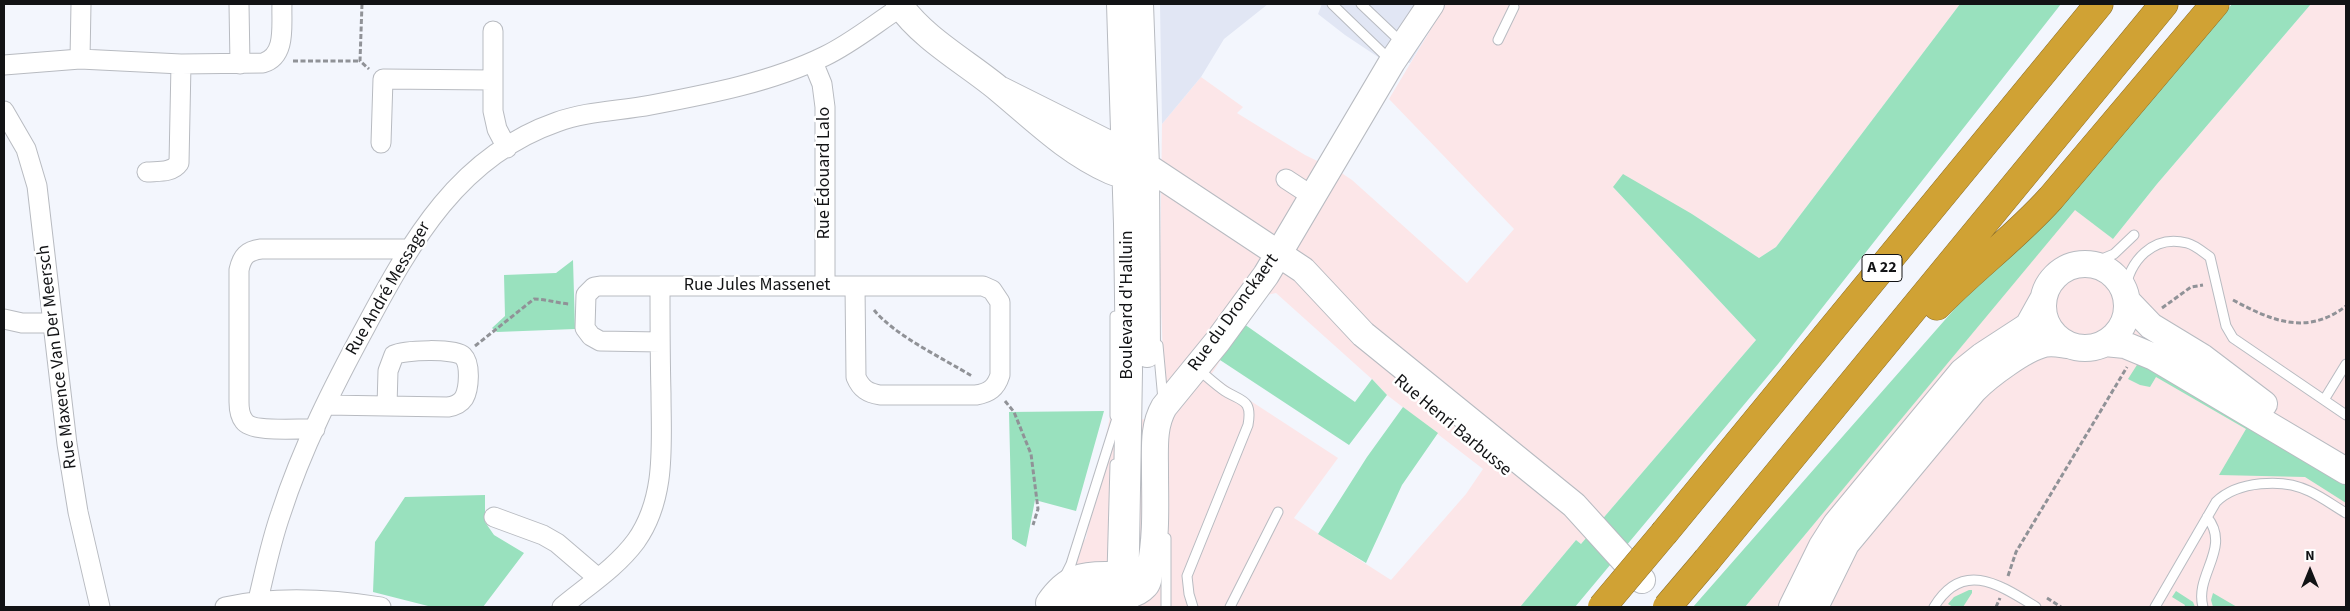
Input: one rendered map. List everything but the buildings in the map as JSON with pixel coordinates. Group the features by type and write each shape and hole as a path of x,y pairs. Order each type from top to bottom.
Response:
{"highway":[{"name":"A 22","path":"1602,607 2099,4"},
{"path":"1667,607 2164,4"},
{"path":"2156,74 2203,4"},
{"path":"1840,398 1894,351 1965,278 2029,222 2076,171 2215,4"}],"street":[{"path":"80,60 81,4"},
{"path":"240,4 240,64"},
{"path":"4,65 80,60 181,64 240,64 271,61 279,50 281,42 282,4"},
{"name":"Boulevard d'Halluin","path":"1120,4 1123,592"},
{"name":"Boulevard d'Halluin","path":"1123,592 1129,371 1122,162 1140,4"},
{"name":"Rue du Dronckaert","path":"1123,592 1154,544 1156,427 1164,407 1256,290 1396,52 1419,4"},
{"name":"Rue du Dronckaert","path":"1396,52 1431,4"},
{"name":"Rue Henri Barbusse","path":"900,5 919,27 1000,90 1067,146 1122,162 1303,270 1363,334 1574,505 1642,580 1676,607"},
{"name":"Rue André Messager","path":"258,600 282,510 326,405 352,352 409,249 432,215 454,190 477,169 507,148 545,127 570,118 651,105 709,92 770,76 813,62 835,51 900,5"},
{"path":"493,31 492,80 494,121 507,148"},
{"name":"Rue Édouard Lalo","path":"813,62 822,84 825,107 825,286"},
{"path":"147,172 166,171 176,167 179,163 181,64"},
{"path":"381,143 382,80 492,80"},
{"name":"Rue Maxence Van Der Meersch","path":"4,111 26,150 37,186 68,452 80,520 100,607"},
{"path":"1286,180 1312,196"},
{"path":"315,429 255,428 244,422 241,417 239,402 240,261 248,252 261,249 409,249"},
{"path":"1792,607 1822,546 1836,524 1962,372 1982,356 2028,326 2043,299 2047,286 2059,272 2072,265 2090,264 2112,273 2121,283 2126,296 2151,326 2208,362 2255,399 2346,453"},
{"name":"Rue Jules Massenet","path":"586,300 589,291 600,286 855,286 983,286 992,290 998,298 1000,308 1000,375 993,389 976,395 880,395 866,391 856,377 855,286"},
{"name":"Rue Jules Massenet","path":"562,607 598,578 635,541 649,518 656,499 661,459 660,286"},
{"path":"1815,607 1846,544 1974,390 1994,373 2040,346 2051,343 2087,348 2104,343 2122,328 2126,314 2126,296"},
{"path":"2043,299 2043,313 2048,327 2057,338 2068,345"},
{"path":"586,300 585,328 596,339 600,341 660,342"},
{"path":"4,318 28,324 53,323"},
{"path":"2104,343 2121,344 2137,349 2196,381 2346,471"},
{"path":"326,405 448,408 460,403 467,392 468,366 463,356 453,352 405,351 394,354 388,371 387,406"},
{"path":"494,518 543,535 557,543 598,578"},
{"path":"1055,602 1070,601 1082,596 1123,592"},
{"path":"225,607 258,600 313,601 381,607"}],"lane":[{"path":"1149,4 1122,162 1157,329 1165,433"},
{"path":"1332,4 1396,52"},
{"path":"1361,4 1396,52"},
{"path":"1498,40 1513,5"},
{"path":"2090,264 2114,254 2134,235"},
{"path":"2126,296 2131,270 2138,258 2152,246 2167,242 2186,243 2210,256 2226,326 2233,338 2346,415"},
{"path":"1115,306 1115,425 1123,592"},
{"path":"2324,400 2346,364"},
{"path":"1194,607 1189,594 1187,576 1248,425 1251,412 1245,401 1224,390 1196,368"},
{"path":"1055,602 1071,564 1115,425 1129,371"},
{"path":"2155,607 2216,502 2231,491 2251,486 2275,484 2309,491 2346,513"},
{"path":"1230,607 1278,512"},
{"path":"2203,607 2202,587 2216,542 2214,525 2207,517"},
{"path":"1166,525 1166,607"},
{"path":"1934,607 1942,593 1961,582 1982,580 2004,588 2036,607"}],"path":[{"path":"360,61 362,4"},
{"path":"271,61 360,61 382,80"},
{"path":"2151,326 2162,308 2191,286 2204,285 2259,314 2280,322 2318,321 2346,306"},
{"path":"855,286 879,317 910,339 993,389 1014,412 1031,454 1038,509 1033,525"},
{"path":"463,356 534,299 570,304 586,300"},
{"path":"1996,607 2016,552 2137,349"}],"shaded area":[{"path":"1160,4 1268,4 1224,39 1201,77 1162,124"},
{"path":"1322,4 1446,4 1410,63 1378,57 1345,35 1318,14"},
{"path":"1446,4 1960,4 1776,247 1759,258 1692,214 1613,187 1756,340 1581,544 1576,540 1520,607 1037,607 1086,538 1110,416 1170,422 1163,358 1160,277 1162,124 1201,77 1243,107 1237,113 1305,155 1352,180 1467,283 1514,229 1389,99","holes":["1276,293 1374,381 1387,395 1483,469 1466,494 1391,580 1294,518 1338,458 1211,375 1262,296"]},
{"path":"2311,4 2346,4 2346,607 1745,607 2075,209 2113,239 2157,184"}],"green space":[{"path":"1960,4 2061,4 1778,364 1575,607 1520,607 1576,540 1581,544 1756,340 1613,187 1623,174 1692,214 1759,258 1776,247"},
{"path":"2232,4 2311,4 2157,184 2113,239 2075,210 1745,607 1693,607 1958,305 2050,219"},
{"path":"573,260 575,329 497,332 492,328 505,316 504,275 556,273"},
{"path":"1244,324 1355,402 1372,379 1387,395 1349,445 1220,360"},
{"path":"2142,357 2346,476 2346,503 2305,477 2219,475 2246,429 2156,377 2150,387 2140,385 2128,379"},
{"path":"1403,407 1438,433 1402,485 1366,563 1318,534 1367,457"},
{"path":"1104,411 1076,511 1035,500 1026,547 1012,539 1009,412"},
{"path":"485,495 485,522 494,535 524,553 483,607 432,607 373,592 375,542 405,497"},
{"path":"1972,590 1972,593 1963,607 1953,607 1948,604 1954,597"},
{"path":"2176,591 2193,602 2195,607 2184,607 2185,605 2172,597"},
{"path":"2213,593 2237,607 2213,607 2211,600"}]}
